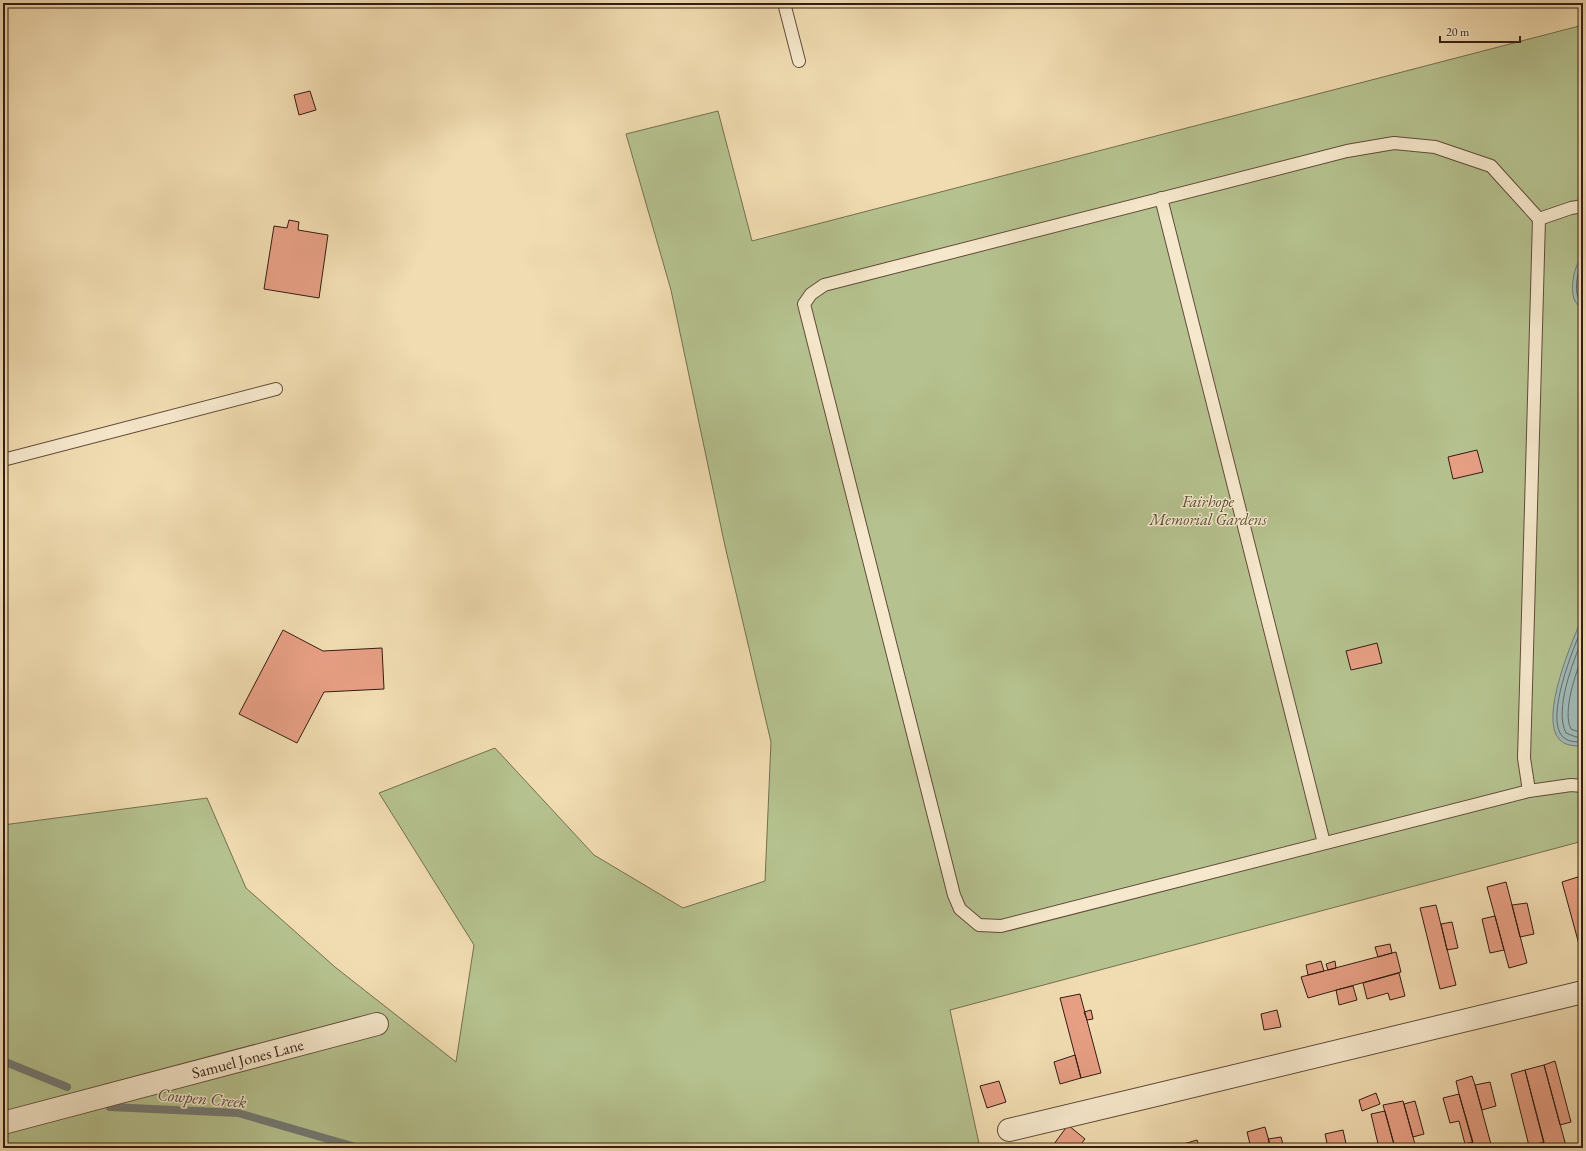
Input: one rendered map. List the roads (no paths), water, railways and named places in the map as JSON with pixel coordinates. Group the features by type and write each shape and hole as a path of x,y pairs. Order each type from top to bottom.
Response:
{"street":[{"path":"1009,1130 1583,992"},
{"name":"Samuel Jones Lane","path":"3,1123 376,1024"}],"lane":[{"path":"784,3 799,60"},
{"path":"1529,791 1524,758 1539,219 1491,166 1435,146 1394,143 1347,151 824,285 810,294 804,304 954,895 960,909 979,925 1001,926 1529,791 1571,785 1583,786"},
{"path":"1161,198 1324,843"},
{"path":"1539,219 1571,208 1583,206"},
{"path":"3,460 276,389"}],"water":[{"path":"1583,256 1583,312 1574,299 1572,288 1577,264"},
{"path":"1583,616 1583,746 1577,746 1568,745 1560,740 1554,730 1553,715 1555,698 1560,679 1572,642"}],"waterway":[{"name":"Cowpen Creek","path":"3,1061 67,1087"},
{"name":"Cowpen Creek","path":"110,1107 238,1113 359,1148"}],"park label":[{"name":"Fairhope Memorial Gardens","path":"1208,510"}]}
